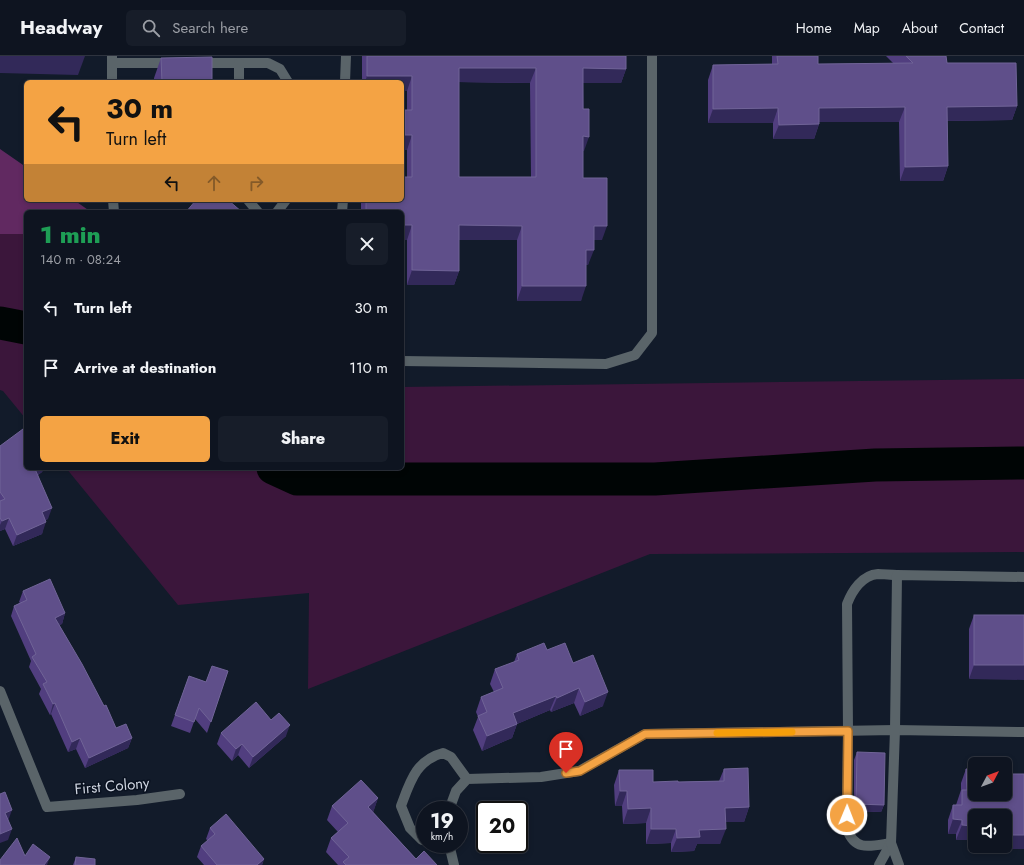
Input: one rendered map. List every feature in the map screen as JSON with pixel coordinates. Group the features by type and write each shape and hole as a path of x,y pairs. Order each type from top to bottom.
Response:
{"street":[{"path":"345,80 346,56"},
{"path":"404,361 606,364 635,355 652,333 652,56"},
{"path":"112,80 112,60 187,63 268,63 280,69 287,80"},
{"path":"239,63 239,80"},
{"path":"250,202 256,210"},
{"path":"891,843 869,846 859,845 850,836 847,829 847,604 852,591 863,580 876,574 1024,576"},
{"path":"897,575 895,730 891,843 899,865"},
{"name":"First Colony","path":"0,691 48,807 137,800 180,794"},
{"path":"452,801 456,791 467,779 541,777 580,771 645,734 895,730 1024,732"},
{"path":"416,834 410,828 401,806 413,773 432,755 443,753 451,757 467,779"},
{"path":"879,865 891,843"},
{"path":"451,853 454,865"}],"shaded area":[{"path":"0,149 24,166 24,202 77,202 88,210 24,210 24,234 0,234"},
{"path":"0,234 24,234 24,417 3,391 0,390"},
{"path":"1024,379 1024,552 650,554 308,689 309,593 178,605 68,470 404,470 404,387"}],"building":[{"path":"367,56 626,56 626,69 583,68 583,109 589,109 589,137 583,136 583,178 607,178 607,226 594,226 594,250 586,250 586,286 522,286 522,226 459,225 459,271 412,270 412,225 404,225 404,210 366,210 366,202 404,202 404,177 412,177 412,135 405,135 405,110 412,110 412,76 367,76","holes":["459,68 536,68 536,177 459,177"]},
{"path":"777,56 818,56 818,64 913,63 906,56 946,56 947,63 1016,63 1017,106 947,107 948,166 905,167 905,107 819,108 819,124 779,125 778,108 713,109 713,65 778,64"},
{"path":"212,57 212,80 162,80 161,58"},
{"path":"194,202 230,202 240,210 188,210"},
{"path":"23,429 24,470 35,470 52,508 42,512 46,522 17,535 9,518 2,521 0,518 0,501 5,499 0,492 0,446"},
{"path":"50,579 65,613 55,618 82,664 104,706 106,705 116,728 126,724 132,738 89,758 80,738 72,742 55,703 53,704 43,684 47,682 32,657 36,654 14,606 27,600 23,591"},
{"path":"974,615 1024,615 1024,665 974,665"},
{"path":"544,643 547,650 565,643 573,663 593,655 608,692 585,702 579,688 557,698 556,696 513,713 517,724 487,736 478,716 487,712 481,697 503,688 495,669 519,660 517,654"},
{"path":"212,666 228,671 211,722 199,708 194,722 175,715 189,676 206,682"},
{"path":"256,702 271,720 279,713 290,725 253,757 242,744 236,749 221,733"},
{"path":"857,752 885,753 884,805 856,804"},
{"path":"748,768 749,807 725,808 726,829 699,830 700,837 677,838 676,829 651,829 651,808 628,809 627,791 620,791 619,770 653,770 653,782 678,782 724,781 724,769"},
{"path":"966,769 968,769 968,801 1012,801 1012,774 1024,774 1024,835 1012,835 1012,809 968,809 968,825 962,825 962,820 953,819 953,805 962,805 962,790 967,790"},
{"path":"361,780 378,798 368,807 416,859 422,853 426,853 437,865 346,865 343,862 349,857 331,838 348,823 332,806"},
{"path":"5,792 12,810 5,813 12,829 0,834 0,794"},
{"path":"226,814 264,859 257,865 217,865 201,846 215,834 210,828"},
{"path":"17,838 25,856 33,844 50,857 44,865 0,865 0,860"},
{"path":"76,857 95,859 95,865 75,865"}],"waterway":[{"path":"0,323 24,328"},
{"path":"277,470 297,479 655,479 875,465 1024,463"}],"slow traffic":[{"path":"717,733 792,732"}],"route":[{"path":"566,773 580,771 645,734 848,731 847,815"}]}
